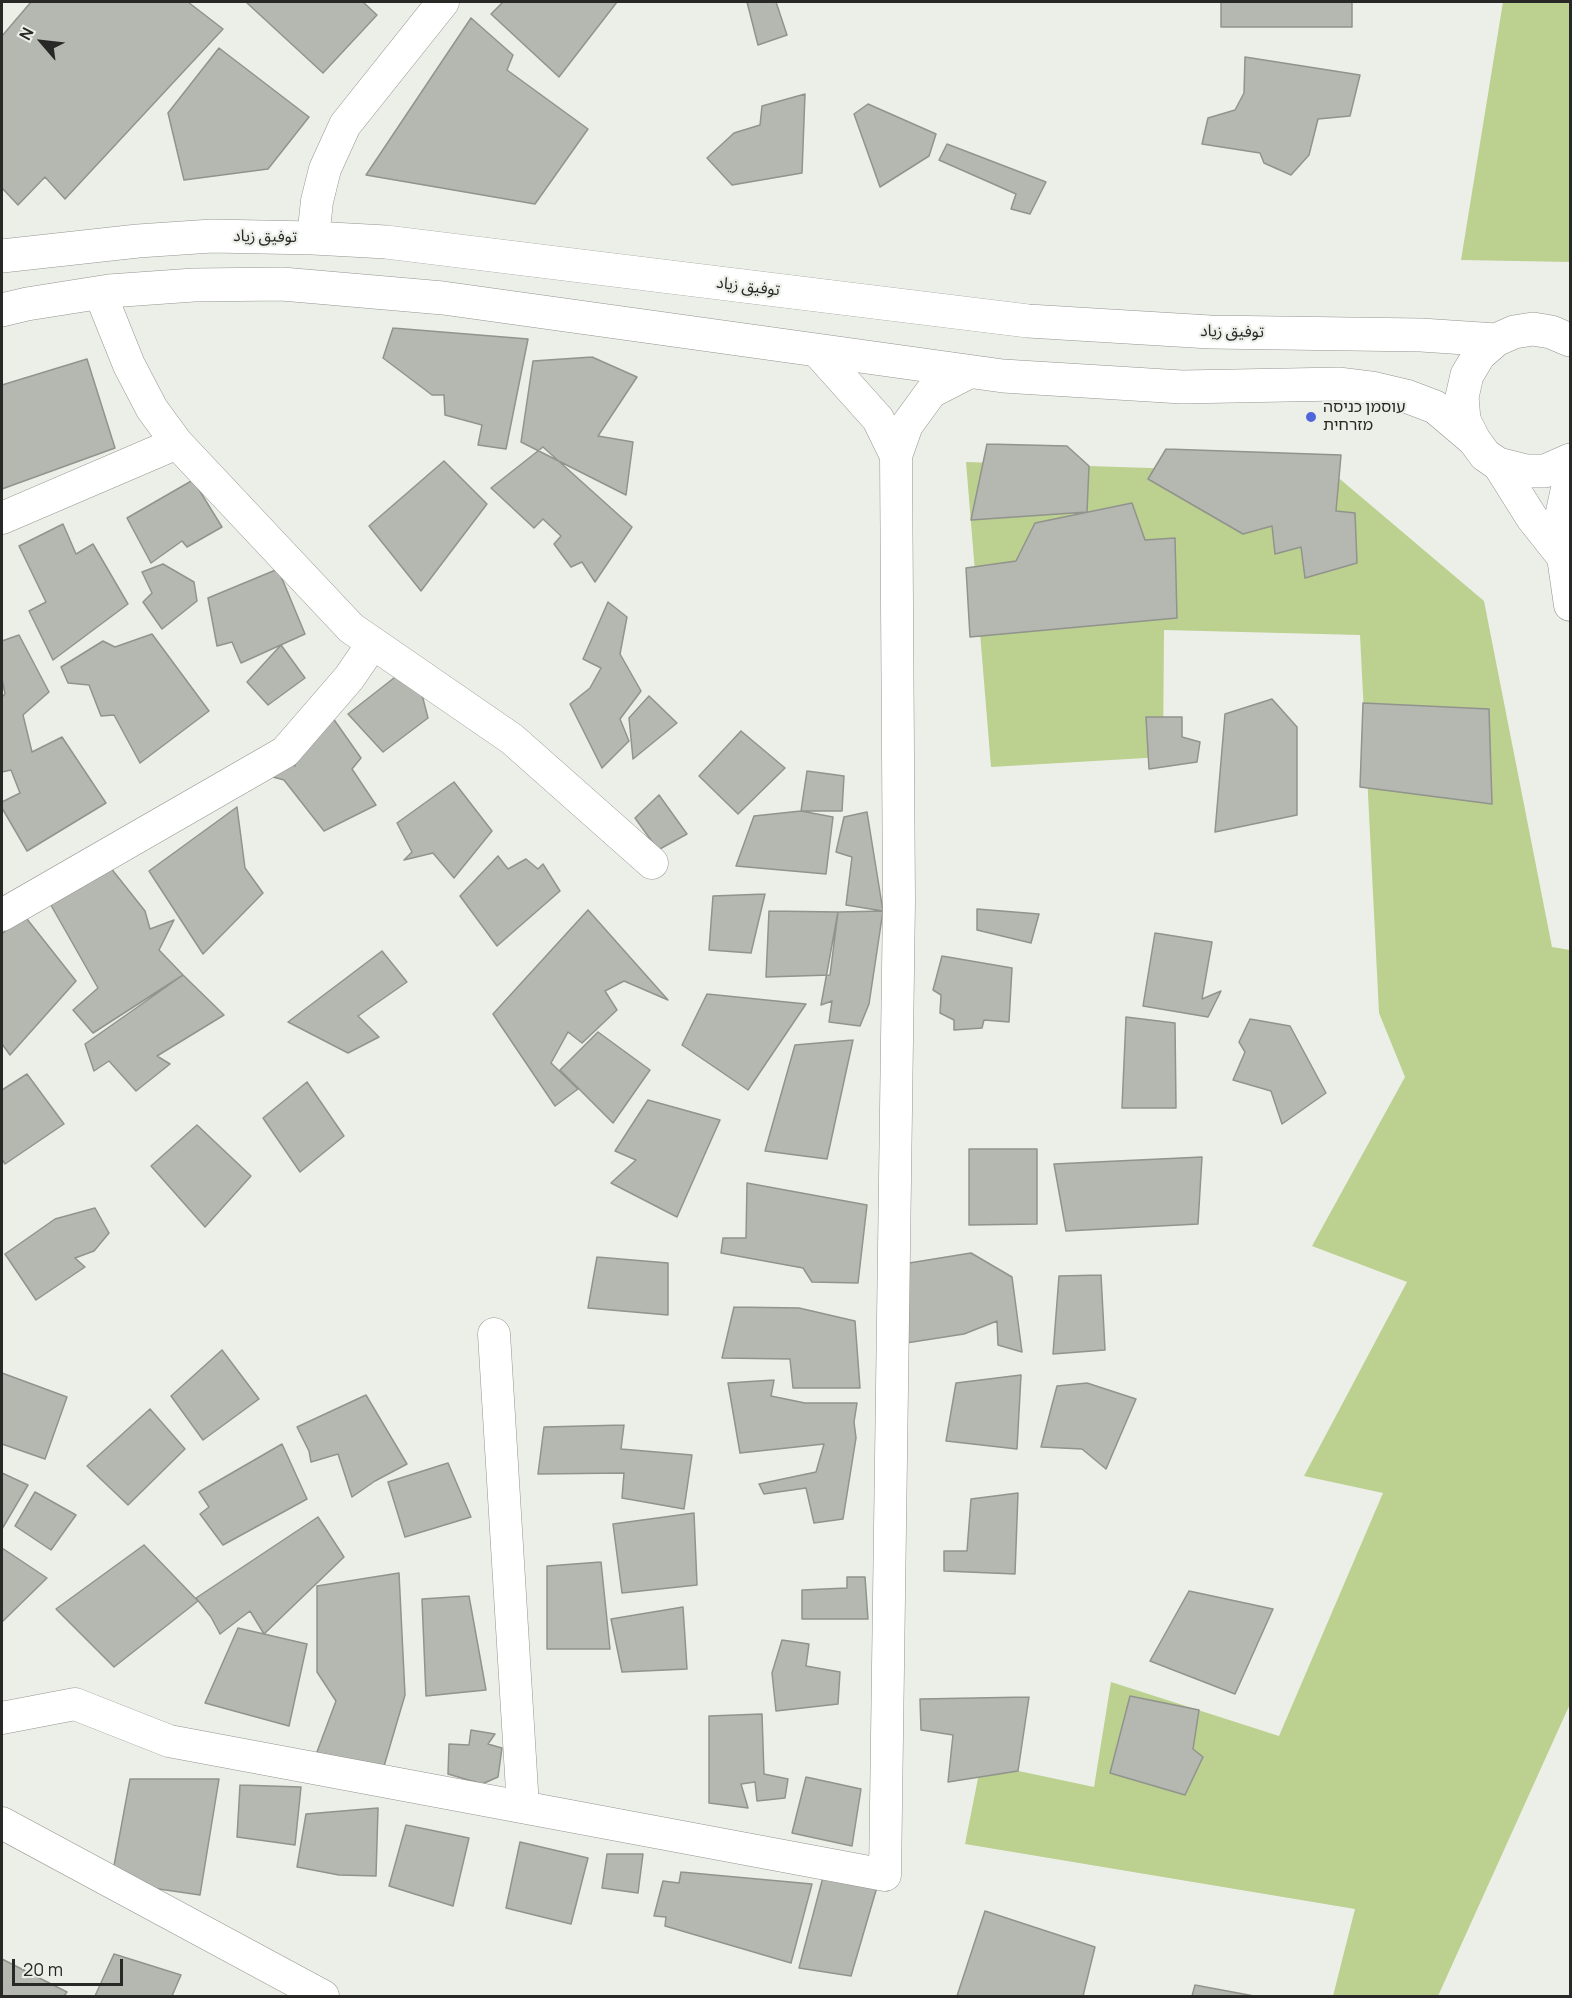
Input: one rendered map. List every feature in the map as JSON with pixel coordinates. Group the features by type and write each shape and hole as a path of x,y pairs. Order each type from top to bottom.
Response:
{"main road":[{"name":"توفيق زياد","path":"2,256 191,238 313,238 386,242 1028,321 1210,332 1421,335 1496,340"},
{"path":"2,310 100,293 194,285 282,284 443,298 551,311 818,352 970,372 1182,387 1340,384 1372,388 1406,396 1436,407 1474,440"},
{"path":"1564,334 1533,330 1514,332 1496,340 1479,355 1467,375 1462,397 1464,420 1474,440 1485,455 1498,464 1526,471 1545,471 1570,460"}],"street":[{"path":"313,238 317,201 325,169 345,125 443,2"},
{"path":"100,293 129,366 152,409 177,443 351,628 512,739 652,863"},
{"path":"818,352 878,419 897,456"},
{"path":"2,1718 75,1704 169,1741 885,1875 899,901 897,456 907,425 931,392 970,372"},
{"path":"2,518 177,443"},
{"path":"1498,464 1532,518 1563,557"},
{"path":"1570,475 1562,512 1563,557 1570,605"},
{"path":"2,915 285,752 349,678 373,644"},
{"path":"494,1334 523,1807"},
{"path":"2,1823 323,1996"}],"green space":[{"path":"1503,2 1570,2 1570,262 1461,260"},
{"path":"966,462 1334,474 1484,601 1552,947 1570,950 1570,1704 1438,1996 1333,1996 1355,1909 965,1844 981,1763 1094,1787 1111,1682 1279,1736 1383,1493 1304,1476 1407,1282 1312,1246 1405,1077 1379,1013 1360,635 1164,630 1163,757 991,767"}],"building":[{"path":"31,2 188,2 223,29 65,199 45,177 18,205 2,188 2,36"},
{"path":"246,2 363,2 377,15 323,73"},
{"path":"503,2 617,2 559,77 491,14"},
{"path":"747,2 776,2 787,35 758,45"},
{"path":"1221,2 1352,2 1352,27 1221,27"},
{"path":"471,18 513,55 507,70 588,129 535,204 366,175"},
{"path":"219,48 309,117 268,169 184,180 168,113"},
{"path":"1245,57 1360,75 1350,116 1318,119 1309,155 1291,175 1264,163 1260,153 1202,144 1208,118 1235,110 1244,93"},
{"path":"805,94 802,173 732,185 707,158 734,133 760,125 762,106"},
{"path":"868,104 936,134 929,156 880,187 854,114"},
{"path":"947,144 1046,182 1030,214 1011,209 1016,194 939,160"},
{"path":"393,328 528,339 506,449 478,445 482,425 445,415 444,395 432,395 383,358"},
{"path":"592,357 637,377 598,436 633,442 626,495 521,442 533,361"},
{"path":"87,359 115,448 2,489 2,385"},
{"path":"987,444 1067,446 1089,466 1087,512 971,520"},
{"path":"543,447 632,527 595,582 582,562 571,567 554,544 561,536 543,519 534,528 491,488"},
{"path":"1166,449 1341,455 1336,511 1355,513 1357,563 1305,578 1301,547 1275,554 1272,526 1243,534 1148,479"},
{"path":"444,461 487,504 421,591 369,526"},
{"path":"193,480 222,527 187,547 182,541 151,563 127,518"},
{"path":"1132,503 1145,540 1175,538 1177,618 970,637 966,568 1016,561 1035,523"},
{"path":"63,524 76,554 93,544 128,604 53,660 29,611 46,602 19,546"},
{"path":"163,564 194,582 197,601 162,629 143,602 152,593 142,572"},
{"path":"278,569 305,634 241,663 232,642 217,646 208,598"},
{"path":"608,602 627,617 620,654 641,691 620,719 629,741 602,768 570,704 590,688 601,668 583,659"},
{"path":"152,634 209,711 140,763 114,715 101,716 89,685 68,683 61,667 103,641 115,647"},
{"path":"19,635 49,692 23,715 32,752 62,737 106,803 27,851 2,808 2,802 20,793 11,770 2,772 2,697 5,694 2,679 2,641"},
{"path":"281,645 305,678 268,705 247,682"},
{"path":"399,674 420,687 428,718 383,752 348,714"},
{"path":"649,696 677,723 633,759 629,718"},
{"path":"1272,699 1297,727 1297,815 1215,832 1225,714"},
{"path":"1363,703 1489,709 1492,804 1360,787"},
{"path":"330,714 361,758 352,769 376,805 324,831 284,780 273,777 278,755 295,766 299,746"},
{"path":"1146,717 1182,717 1182,737 1200,742 1197,762 1149,769"},
{"path":"741,731 785,768 738,814 699,776"},
{"path":"807,771 844,776 842,811 801,811"},
{"path":"454,782 492,831 454,878 433,853 404,860 412,852 397,823"},
{"path":"659,795 687,834 658,850 635,818"},
{"path":"237,807 245,868 263,893 203,954 149,871"},
{"path":"801,811 833,817 826,874 736,866 754,816"},
{"path":"867,812 883,911 846,905 852,857 836,852 844,817"},
{"path":"498,856 508,869 526,859 538,869 543,864 560,891 497,946 460,896"},
{"path":"102,857 145,911 150,929 174,920 159,950 183,975 93,1033 73,1010 98,988 48,900"},
{"path":"765,894 751,953 709,950 713,896"},
{"path":"977,909 1039,914 1031,943 977,930"},
{"path":"588,910 668,1000 624,981 605,991 617,1010 582,1043 568,1032 551,1063 578,1089 555,1106 493,1014"},
{"path":"769,911 838,912 830,975 766,977"},
{"path":"883,911 869,1004 860,1026 829,1022 832,1001 821,1005 838,912"},
{"path":"23,914 76,981 10,1055 2,1044 2,934"},
{"path":"1155,933 1212,942 1202,999 1221,991 1208,1017 1143,1006"},
{"path":"382,951 407,982 358,1016 379,1037 348,1053 288,1022"},
{"path":"942,956 1012,968 1009,1022 984,1020 982,1028 954,1030 954,1020 940,1013 941,995 933,990"},
{"path":"183,975 224,1015 157,1056 170,1064 136,1091 109,1061 94,1071 85,1044"},
{"path":"707,994 806,1004 748,1090 682,1045"},
{"path":"1126,1017 1175,1023 1176,1108 1122,1108"},
{"path":"1250,1019 1290,1026 1326,1093 1282,1124 1271,1091 1233,1080 1245,1052 1239,1042"},
{"path":"598,1032 650,1070 613,1123 560,1070"},
{"path":"853,1040 827,1159 765,1151 795,1045"},
{"path":"27,1074 64,1124 5,1164 2,1159 2,1090"},
{"path":"307,1082 344,1136 300,1172 263,1118"},
{"path":"648,1100 720,1120 677,1217 611,1183 636,1160 615,1151"},
{"path":"197,1125 251,1176 205,1227 151,1166"},
{"path":"969,1149 1037,1149 1037,1224 969,1225"},
{"path":"1202,1157 1198,1224 1066,1231 1054,1164"},
{"path":"747,1183 867,1205 858,1283 812,1282 803,1268 721,1253 723,1238 746,1238"},
{"path":"95,1208 109,1233 94,1251 75,1258 85,1267 36,1300 5,1254 55,1219"},
{"path":"971,1253 1012,1277 1022,1352 998,1345 997,1321 964,1334 906,1343 903,1264"},
{"path":"597,1257 668,1263 668,1315 588,1308"},
{"path":"1101,1275 1105,1350 1053,1354 1059,1276"},
{"path":"734,1307 799,1308 855,1321 860,1388 793,1388 790,1359 722,1358"},
{"path":"222,1350 259,1399 203,1440 171,1396"},
{"path":"2,1373 67,1397 45,1459 2,1444"},
{"path":"1021,1375 1017,1449 946,1441 956,1383"},
{"path":"774,1380 771,1396 805,1403 857,1403 854,1422 856,1438 843,1519 814,1523 806,1488 764,1494 759,1484 816,1472 824,1444 740,1453 728,1383"},
{"path":"1087,1383 1136,1399 1106,1469 1082,1449 1041,1447 1057,1386"},
{"path":"366,1395 407,1464 375,1481 352,1497 338,1454 311,1462 309,1451 297,1427"},
{"path":"150,1409 185,1449 128,1505 87,1466"},
{"path":"624,1425 621,1449 692,1455 684,1509 622,1498 624,1473 538,1474 544,1427"},
{"path":"282,1444 307,1499 223,1545 200,1514 209,1507 199,1492"},
{"path":"448,1463 471,1517 405,1537 388,1482"},
{"path":"2,1473 28,1485 2,1529"},
{"path":"35,1492 76,1515 51,1550 15,1526"},
{"path":"1018,1493 1015,1574 944,1571 944,1551 967,1551 971,1499"},
{"path":"694,1513 697,1585 622,1593 613,1524"},
{"path":"318,1517 344,1557 264,1634 250,1611 220,1634 211,1617 196,1598"},
{"path":"144,1545 198,1601 114,1667 56,1609"},
{"path":"2,1548 47,1578 2,1622"},
{"path":"601,1562 610,1649 547,1649 547,1566"},
{"path":"399,1573 405,1695 382,1773 314,1760 336,1701 317,1672 317,1586"},
{"path":"847,1577 865,1577 868,1619 802,1619 802,1590 847,1588"},
{"path":"1189,1591 1273,1609 1235,1694 1150,1661"},
{"path":"469,1596 486,1690 426,1696 422,1599"},
{"path":"683,1607 687,1669 622,1672 611,1619"},
{"path":"238,1628 307,1644 289,1726 205,1703"},
{"path":"782,1640 809,1644 806,1666 840,1672 838,1704 776,1711 772,1673"},
{"path":"1130,1696 1199,1710 1193,1749 1203,1757 1185,1795 1110,1773"},
{"path":"1029,1697 1018,1771 948,1782 953,1735 921,1730 920,1699"},
{"path":"762,1714 764,1774 788,1779 785,1798 757,1801 755,1782 741,1784 748,1808 709,1803 709,1716"},
{"path":"471,1730 495,1734 488,1744 502,1748 498,1777 482,1784 448,1774 449,1744 469,1745"},
{"path":"806,1777 861,1789 852,1846 792,1833"},
{"path":"130,1779 219,1779 200,1895 111,1882"},
{"path":"240,1785 301,1787 295,1845 237,1837"},
{"path":"378,1808 376,1876 339,1875 297,1867 306,1814"},
{"path":"406,1825 469,1838 453,1906 389,1886"},
{"path":"520,1842 588,1858 571,1924 506,1908"},
{"path":"607,1854 643,1854 638,1893 602,1888"},
{"path":"681,1872 812,1884 791,1963 665,1926 666,1917 654,1916 663,1881 679,1883"},
{"path":"823,1877 877,1887 851,1976 799,1968"},
{"path":"985,1911 1095,1947 1083,1996 957,1996"},
{"path":"114,1954 181,1975 172,1996 95,1996"},
{"path":"2,1959 67,1992 64,1996 2,1996"},
{"path":"1195,1985 1254,1996 1192,1996"}],"place":[{"name":"עוסמן כניסה מזרחית","path":"1311,417"}]}
